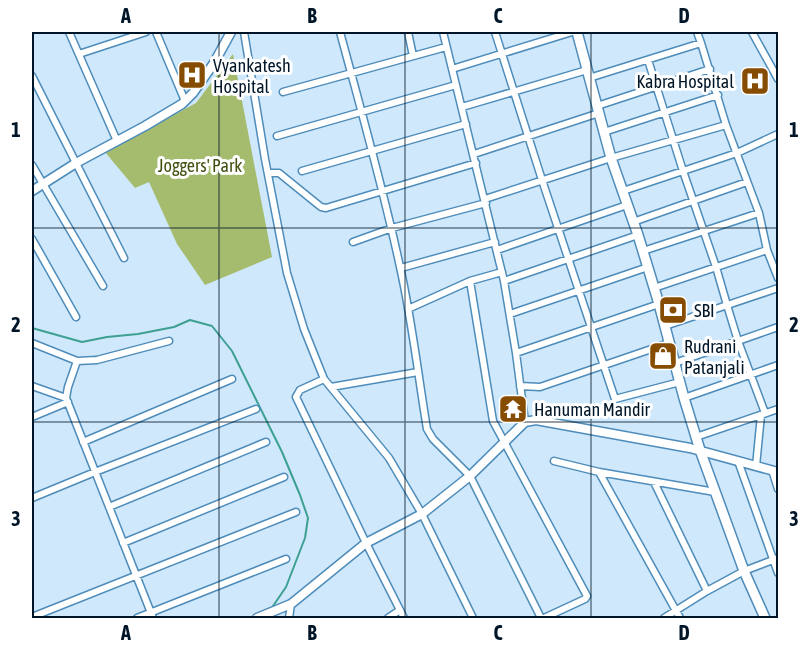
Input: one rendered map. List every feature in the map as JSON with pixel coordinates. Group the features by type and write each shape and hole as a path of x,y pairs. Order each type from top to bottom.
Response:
{"main road":[{"path":"574,32 611,158 648,267 700,450 744,571 765,618"}],"street":[{"path":"69,32 117,141"},
{"path":"79,54 146,32"},
{"path":"156,32 185,101"},
{"path":"32,191 76,163 145,126 185,101 194,93 214,63 231,32"},
{"path":"244,32 287,273 304,329 324,379 389,458 422,514 473,618"},
{"path":"340,32 384,191 408,309 429,433 470,476 543,618 587,596 493,421 470,281"},
{"path":"408,32 413,56"},
{"path":"444,32 504,281 525,422"},
{"path":"495,32 567,259 615,399 680,382"},
{"path":"452,69 574,32"},
{"path":"697,32 726,124 759,213 767,250 778,278"},
{"path":"752,32 778,79"},
{"path":"462,107 514,91 648,60 701,43"},
{"path":"283,92 446,47"},
{"path":"648,60 763,414 756,466"},
{"path":"474,154 528,136 657,86 710,69"},
{"path":"32,76 123,258"},
{"path":"277,136 456,85"},
{"path":"604,132 718,94"},
{"path":"302,171 466,124"},
{"path":"353,242 392,228 485,201 611,158 726,124"},
{"path":"623,191 736,153 778,134"},
{"path":"268,173 279,174 321,207 331,207 476,163"},
{"path":"32,165 103,286"},
{"path":"633,222 747,182"},
{"path":"497,250 627,205"},
{"path":"643,252 759,213"},
{"path":"504,281 638,235"},
{"path":"32,239 76,317"},
{"path":"400,268 495,242"},
{"path":"654,288 767,250"},
{"path":"510,314 648,267"},
{"path":"408,309 470,281 502,272"},
{"path":"665,326 778,288"},
{"path":"516,353 659,304"},
{"path":"675,363 778,327"},
{"path":"32,343 77,361 97,360 169,341"},
{"path":"520,386 540,387 669,343"},
{"path":"77,361 68,387 67,400 152,616"},
{"path":"684,398 778,365"},
{"path":"332,387 418,372"},
{"path":"83,442 232,379"},
{"path":"324,379 300,390 296,397 404,618"},
{"path":"32,386 67,400"},
{"path":"32,417 67,400"},
{"path":"32,498 256,409"},
{"path":"696,437 778,409"},
{"path":"259,617 291,604 366,543 422,514 470,476 525,422 536,420 700,450 775,471 778,489"},
{"path":"109,507 266,442"},
{"path":"554,461 599,472 715,492"},
{"path":"738,461 776,559 778,573"},
{"path":"599,472 681,618"},
{"path":"123,543 284,477"},
{"path":"654,482 707,591"},
{"path":"32,617 296,512"},
{"path":"137,618 152,616 286,559"},
{"path":"664,618 744,571 776,559"},
{"path":"288,618 291,604"},
{"path":"388,618 400,610"}],"green space":[{"name":"Joggers' Park","path":"233,54 272,257 205,285 177,244 149,182 135,188 105,152 196,103"}],"waterway":[{"path":"32,328 82,342 174,327 190,320 212,326 232,351 282,452 308,518 305,538 286,587 271,609"}],"place":[{"name":"Vyankatesh Hospital","path":"192,75"},
{"name":"Kabra Hospital","path":"755,81"},
{"name":"SBI","path":"673,310"},
{"name":"Rudrani Patanjali","path":"663,356"},
{"name":"Hanuman Mandir","path":"513,409"}]}
